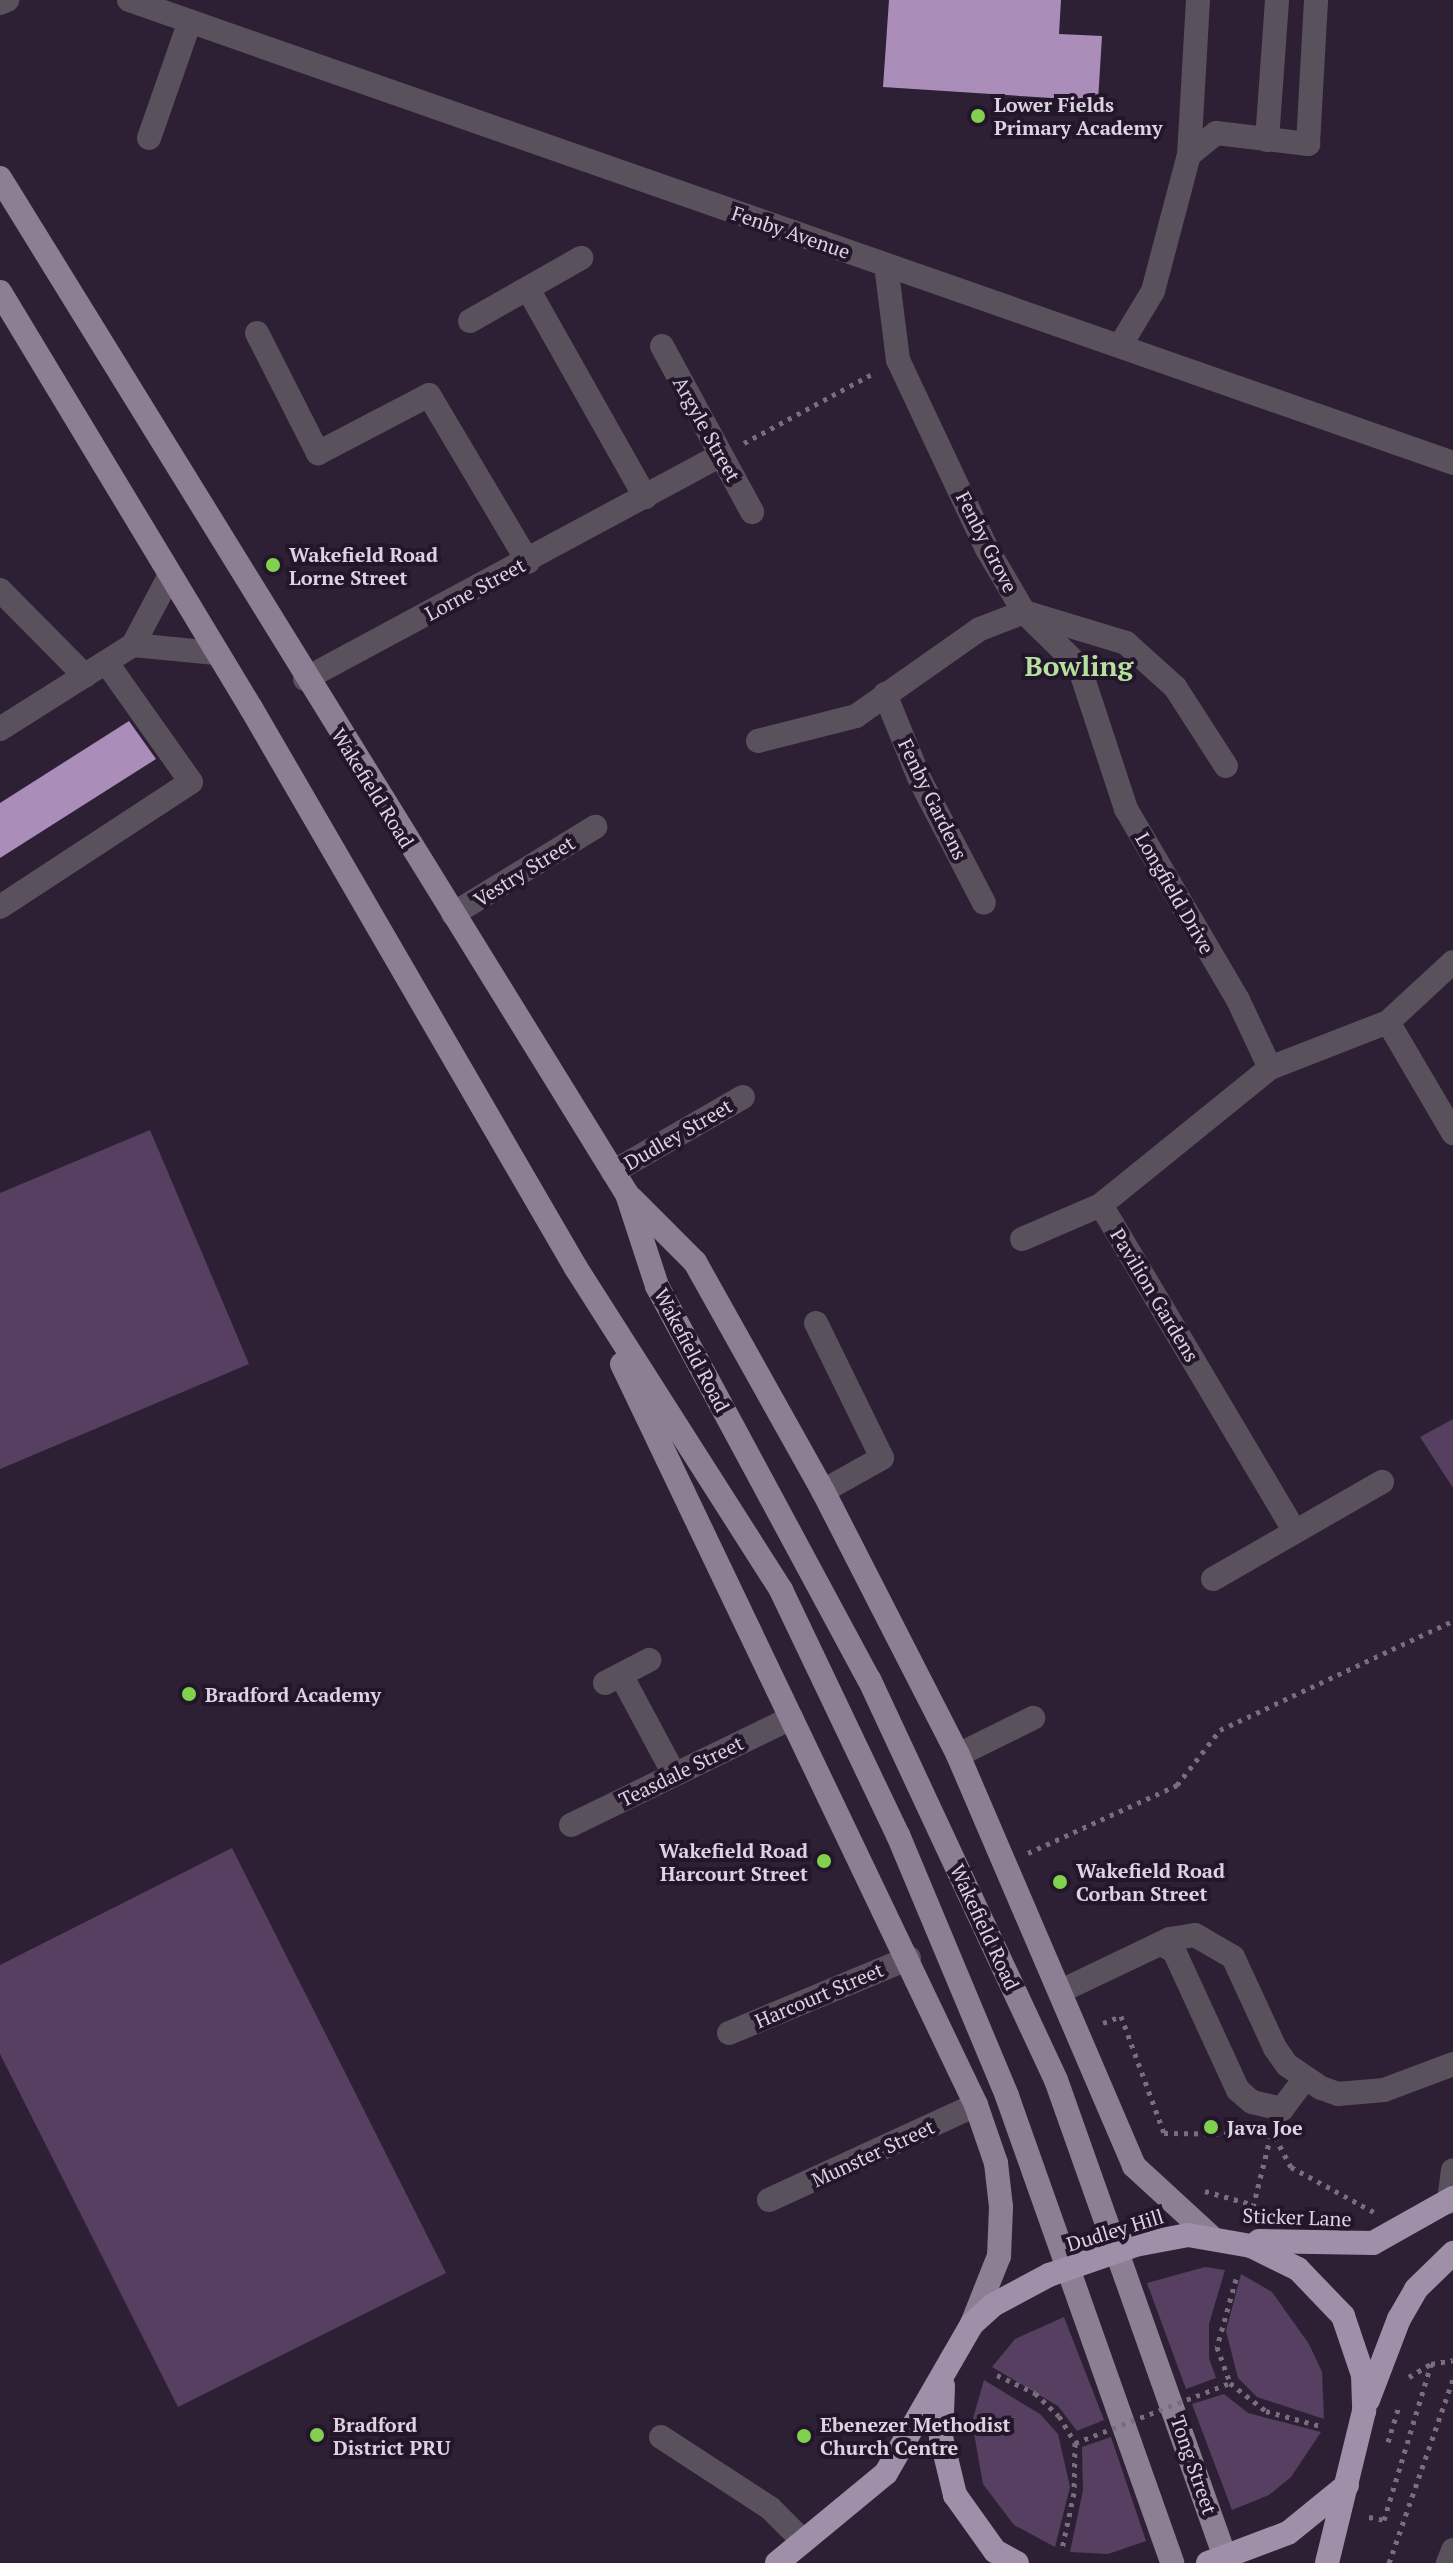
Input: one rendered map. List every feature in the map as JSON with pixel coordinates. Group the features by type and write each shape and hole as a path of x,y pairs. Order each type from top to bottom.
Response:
{"highway":[{"name":"Sticker Lane","path":"1217,2237 1373,2243 1404,2229 1451,2200"},
{"name":"Dudley Hill","path":"1017,2563 995,2551 955,2495 941,2437 945,2374 972,2324 993,2305 1049,2275 1164,2237 1217,2237 1278,2256 1322,2290 1355,2344 1364,2411 1327,2563"},
{"path":"1364,2411 1399,2319 1416,2289 1453,2253"},
{"path":"777,2563 886,2473 945,2374"},
{"path":"1208,2563 1288,2533 1347,2485"}],"main road":[{"name":"Wakefield Road","path":"0,178 305,679 627,1194 657,1286 869,1679 1056,2080 1161,2368"},
{"name":"Wakefield Road","path":"0,292 214,653 251,708 576,1268 781,1590 891,1820 1007,2096 1172,2563"},
{"path":"627,1194 695,1262 823,1491 958,1755 1134,2166 1217,2237"},
{"path":"576,1268 909,1958 976,2105 996,2163 1001,2207 999,2256 972,2324"},
{"name":"Tong Street","path":"1161,2368 1227,2563"}],"street":[{"path":"0,3 7,0"},
{"name":"Fenby Avenue","path":"129,0 1453,463"},
{"path":"1120,346 1153,291 1189,155 1198,0"},
{"path":"1267,140 1277,0"},
{"path":"1189,155 1216,133 1308,144 1316,0"},
{"path":"149,138 190,21"},
{"path":"470,321 581,258"},
{"name":"Fenby Grove","path":"886,265 898,360 987,549 1024,612 1126,643 1175,687 1226,766"},
{"path":"528,289 645,497"},
{"path":"257,333 318,453 429,395 528,562"},
{"name":"Argyle Street","path":"662,346 752,512"},
{"name":"Lorne Street","path":"305,679 528,562 721,455"},
{"path":"0,729 133,645 170,575"},
{"path":"0,590 85,676"},
{"path":"758,741 856,716 980,629 1024,612"},
{"name":"Longfield Drive","path":"1024,612 1079,666 1126,809 1238,1000 1270,1068"},
{"path":"133,645 214,653"},
{"path":"0,907 191,782 106,662"},
{"name":"Fenby Gardens","path":"885,694 921,782 984,903"},
{"name":"Vestry Street","path":"453,914 595,827"},
{"path":"1270,1068 1388,1022 1453,962"},
{"path":"1388,1022 1453,1133"},
{"name":"Pavilion Gardens","path":"1270,1068 1101,1205 1294,1530"},
{"name":"Dudley Street","path":"613,1172 743,1097"},
{"path":"1022,1239 1101,1205"},
{"path":"816,1323 882,1458 823,1491"},
{"path":"1213,1579 1382,1482"},
{"path":"649,1660 613,1679 674,1774"},
{"name":"Teasdale Street","path":"571,1825 791,1718"},
{"path":"958,1755 1033,1718"},
{"path":"1061,1991 1161,1944 1195,1935 1233,1957 1275,2048 1305,2078 1349,2095 1426,2078 1453,2064"},
{"path":"1161,1944 1174,1951 1238,2090 1262,2106 1282,2109 1305,2078"},
{"name":"Harcourt Street","path":"729,2033 909,1958"},
{"name":"Munster Street","path":"769,2200 976,2105"},
{"path":"1451,2200 1453,2170"},
{"path":"661,2437 770,2508 803,2541"},
{"path":"1448,2563 1453,2550"}],"path":[{"path":"721,455 898,360"},
{"path":"1006,1863 1177,1785 1220,1730 1453,1621"},
{"path":"1086,1980 1108,2039"},
{"path":"1102,2024 1121,2016 1164,2133 1272,2134 1283,2144 1291,2167 1404,2229"},
{"path":"1252,2214 1272,2134"},
{"path":"1198,2189 1254,2205"},
{"path":"1236,2279 1217,2347 1230,2383 1266,2411 1320,2426"},
{"path":"1406,2380 1431,2364 1453,2360"},
{"path":"1369,2517 1384,2520 1431,2364"},
{"path":"997,2375 1035,2393 1059,2416 1075,2443 1074,2493 1062,2549"},
{"path":"1389,2563 1453,2379"},
{"path":"1075,2443 1230,2383"},
{"path":"1388,2442 1403,2392"}],"shaded area":[{"path":"150,1130 249,1364 0,1469 0,1193"},
{"path":"1453,1419 1453,1488 1420,1437"},
{"path":"232,1848 446,2273 178,2407 0,2054 0,1965"},
{"path":"1205,2267 1225,2270 1209,2324 1209,2358 1216,2378 1186,2389 1147,2283"},
{"path":"1241,2274 1272,2292 1309,2344 1322,2372 1324,2419 1257,2397 1238,2378 1226,2331"},
{"path":"1064,2317 1104,2420 1077,2431 1058,2406 992,2367 1015,2339"},
{"path":"984,2380 1040,2414 1058,2434 1070,2487 1055,2547 1014,2525 983,2484 972,2422"},
{"path":"1224,2394 1248,2413 1321,2432 1291,2477 1269,2495 1232,2510 1192,2404"},
{"path":"1111,2437 1146,2541 1108,2554 1070,2552 1083,2490 1082,2447"}],"building":[{"path":"889,0 1061,0 1059,34 1102,36 1098,101 883,87"},
{"path":"129,721 156,759 0,858 0,803"}],"place":[{"name":"Lower Fields Primary Academy","path":"978,116"},
{"name":"Wakefield Road Lorne Street","path":"273,565"},
{"name":"Bradford Academy","path":"189,1694"},
{"name":"Wakefield Road Harcourt Street","path":"824,1861"},
{"name":"Wakefield Road Corban Street","path":"1060,1882"},
{"name":"Java Joe","path":"1211,2127"},
{"name":"Bradford District PRU","path":"317,2435"},
{"name":"Ebenezer Methodist Church Centre","path":"804,2436"}],"district":[{"name":"Bowling","path":"1079,666"}]}
